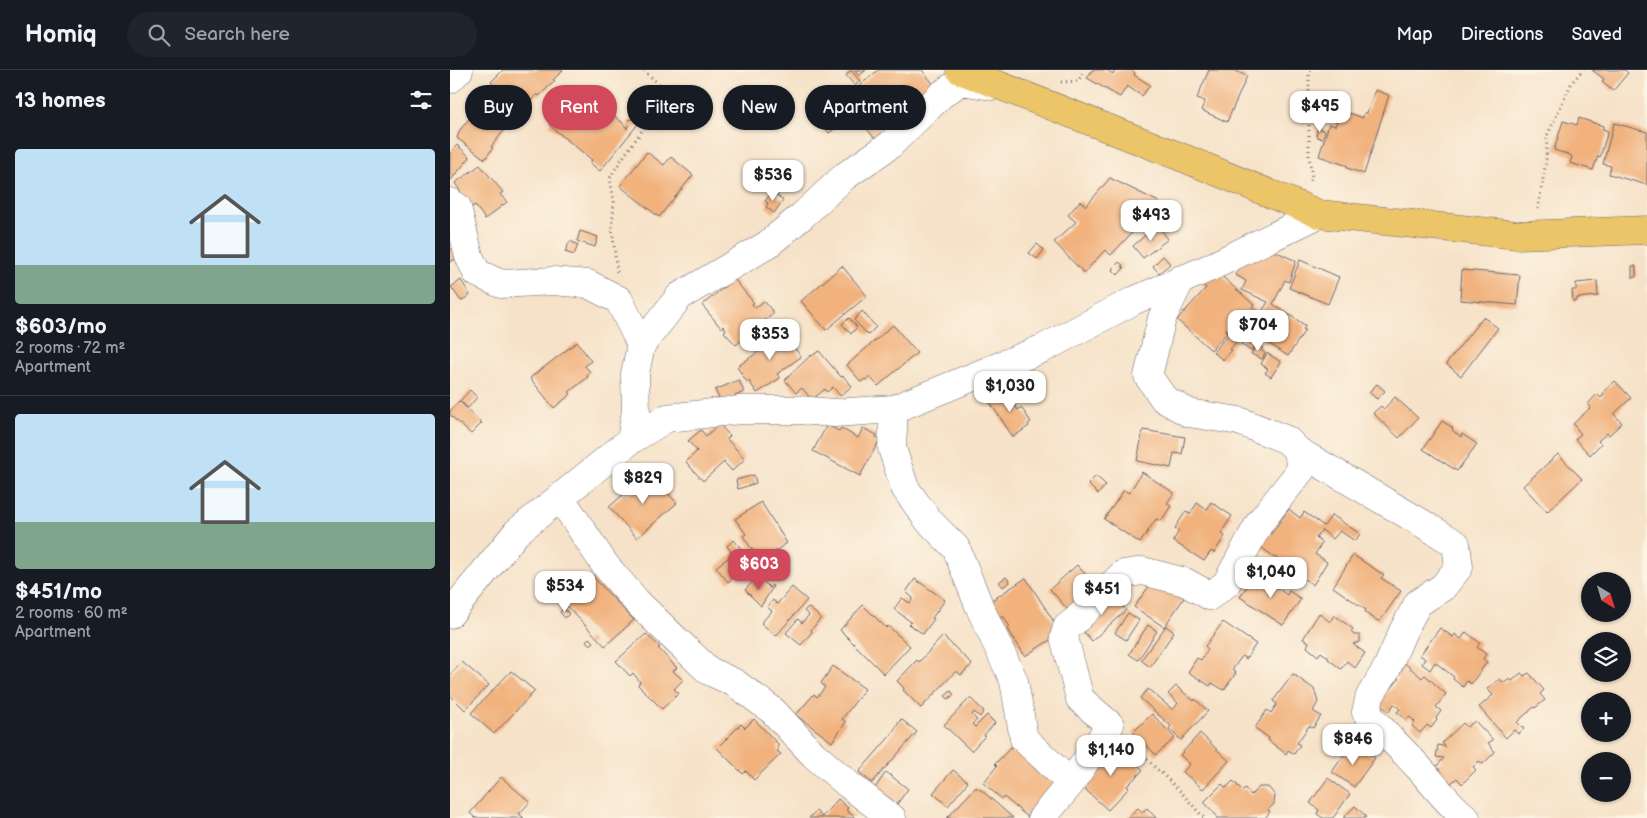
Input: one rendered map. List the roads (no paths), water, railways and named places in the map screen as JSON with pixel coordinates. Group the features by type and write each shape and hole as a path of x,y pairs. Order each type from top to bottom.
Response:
{"main road":[{"path":"960,70 1186,159 1309,210 1517,235 1647,230"}],"street":[{"path":"450,79 459,70"},
{"path":"631,440 636,411 636,374 641,345 680,296 767,244 802,216 845,176 890,144 954,85 961,81 1004,88"},
{"path":"450,202 457,207 469,256 477,273 501,284 553,281 588,284 619,300 641,345"},
{"path":"450,614 518,532 631,440 667,418 740,410 799,410 834,413 894,409 1044,348 1133,301 1209,268 1309,210"},
{"path":"1181,279 1162,318 1148,376 1164,399 1189,414 1239,422 1287,440 1298,451 1456,544 1459,567 1442,587 1418,604 1403,631 1387,668 1370,696 1366,712 1420,769 1451,806 1466,818"},
{"path":"894,409 892,448 905,488 928,520 956,548 980,608 1014,681 1024,739 1071,783"},
{"path":"1042,818 1071,783 1110,725 1080,699 1064,637 1067,627 1123,574 1143,570 1185,582 1210,596 1226,584 1260,522 1301,470 1298,451"},
{"path":"560,497 605,565 637,602 709,672 735,683 773,711 814,755 892,818"}]}
